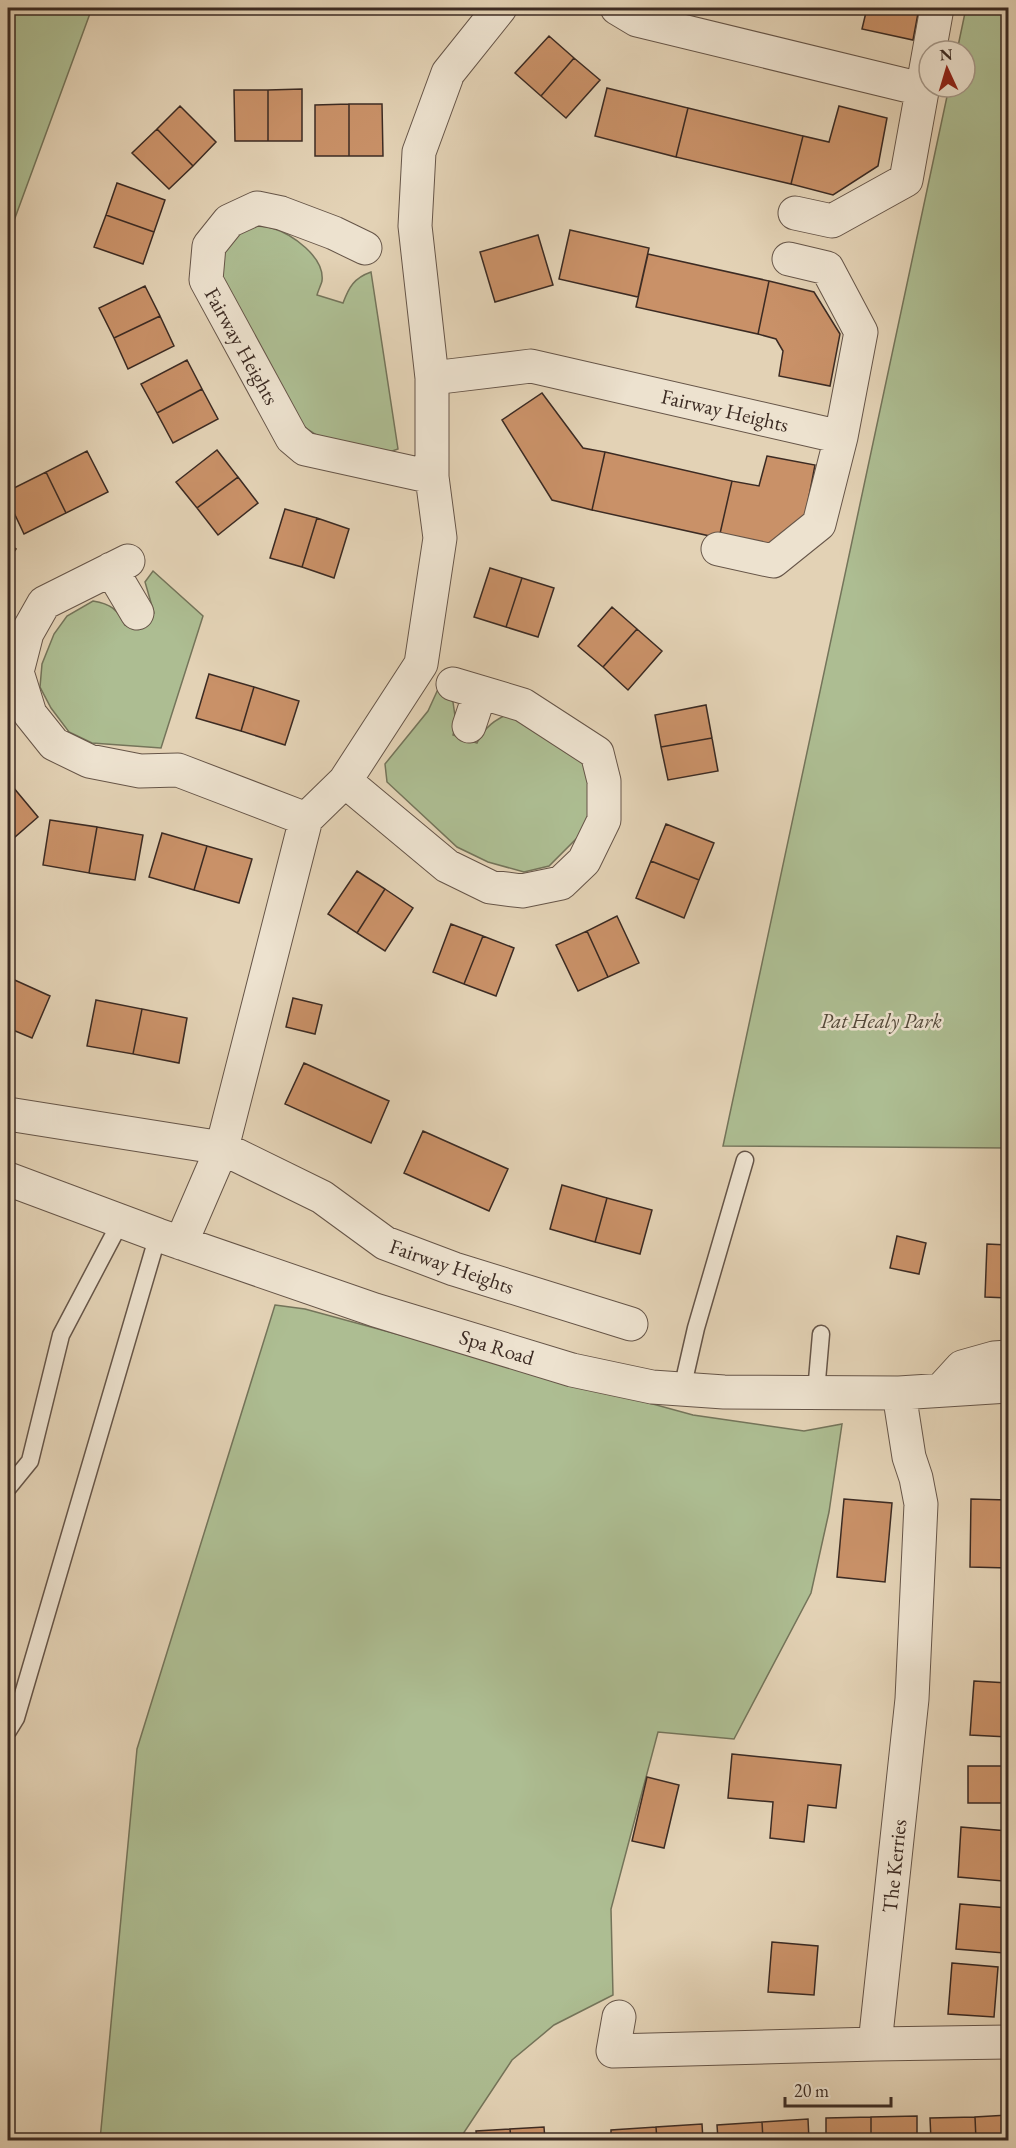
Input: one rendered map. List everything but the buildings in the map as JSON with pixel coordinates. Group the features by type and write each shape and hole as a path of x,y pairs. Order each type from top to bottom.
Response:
{"street":[{"path":"170,1239 222,1148 306,819 345,781 421,664 440,538 432,477 432,378 415,226 419,152 448,73 500,8"},
{"path":"617,8 637,20 917,88"},
{"path":"931,39 937,8"},
{"path":"795,213 832,221 906,180 919,99"},
{"name":"Fairway Heights","path":"365,248 334,233 281,213 257,208 228,221 208,246 206,280 292,438 305,449 432,477"},
{"path":"718,549 773,561 819,524 841,437 861,332 827,268 789,259"},
{"name":"Fairway Heights","path":"432,378 531,366 841,437"},
{"path":"137,613 120,565 44,603 27,633 16,672 30,714 54,744 89,761 140,771 178,770 306,819"},
{"path":"345,781 447,866 490,887 522,891 561,883 584,861 604,820 604,781 597,753 523,705 466,688 469,726"},
{"name":"Fairway Heights","path":"8,1114 222,1148 322,1197 385,1243 454,1269 631,1324"},
{"name":"Spa Road","path":"11,1187 121,1221 375,1310 572,1370 652,1387 724,1392 899,1394 1008,1386"},
{"path":"941,1390 962,1367 994,1358 1008,1357"},
{"name":"The Kerries","path":"875,2044 912,1699 921,1504 909,1457 899,1394"},
{"path":"619,2017 614,2051 1008,2042"}],"lane":[{"path":"682,1389 696,1328 745,1160"},
{"path":"8,1488 30,1461 61,1335 121,1221"},
{"path":"8,1731 16,1718 170,1239"},
{"path":"816,1392 821,1334"}],"green space":[{"path":"8,8 92,8 8,237"},
{"name":"Pat Healy Park","path":"966,8 1008,8 1008,1148 723,1146 946,99 977,99 977,39 960,39"},
{"path":"248,226 272,228 289,235 313,255 322,272 322,281 317,295 343,303 353,284 360,277 371,272 398,449 378,456 335,447 307,429 292,414 216,270 219,250"},
{"path":"153,571 203,616 161,748 92,743 69,732 51,708 40,687 42,664 54,634 67,616 93,601 113,608 125,625 154,613 145,582"},
{"path":"439,687 453,702 456,723 453,735 477,743 491,724 512,712 523,716 591,770 590,813 581,834 549,866 524,872 488,862 457,847 387,782 385,764 428,711"},
{"path":"275,1305 305,1309 693,1415 804,1431 842,1424 829,1512 811,1593 734,1739 658,1732 611,1909 613,1995 554,2025 512,2060 459,2140 100,2140 137,1749"}]}
